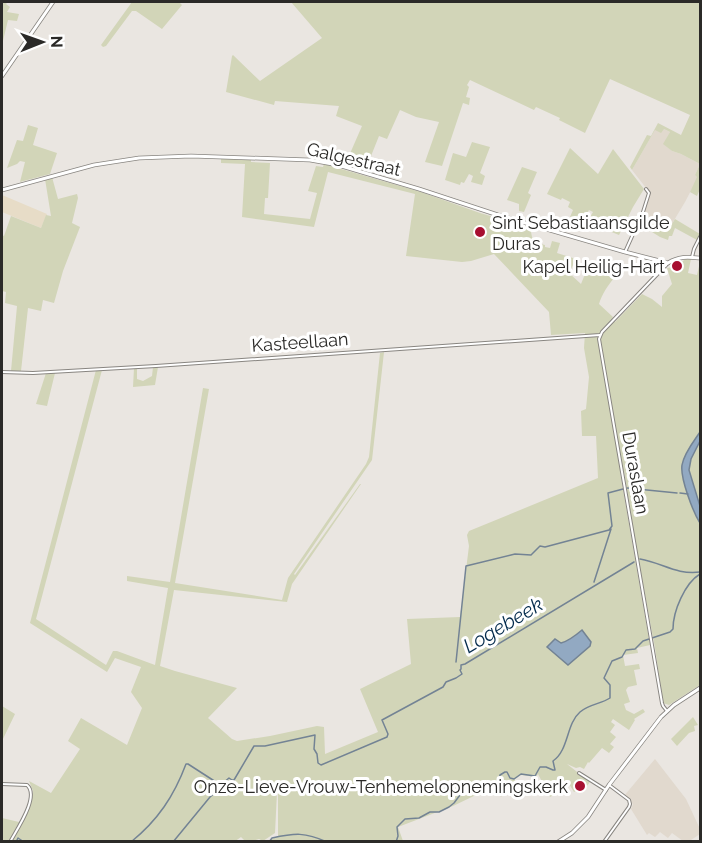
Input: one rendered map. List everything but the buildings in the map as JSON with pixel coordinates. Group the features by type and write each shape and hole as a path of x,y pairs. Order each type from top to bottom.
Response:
{"street":[{"path":"2,76 53,2"},
{"name":"Galgestraat","path":"2,190 94,165 138,158 180,155 310,160 338,165 488,213 668,263 680,257 692,257"},
{"path":"625,252 643,212 649,193 646,189"},
{"path":"700,237 692,257 700,258"},
{"path":"600,335 668,263"},
{"name":"Kasteellaan","path":"2,372 33,373 109,369 600,335"},
{"name":"Duraslaan","path":"600,335 662,703 667,711"},
{"path":"558,842 584,822 609,785 667,711 700,688"},
{"path":"579,773 606,790"},
{"path":"2,784 27,785 32,791 28,807 10,842"},
{"path":"604,842 630,804 629,800 609,785"}],"shaded area":[{"path":"664,129 670,132 664,144 672,151 700,164 695,175 698,177 667,232 644,213 650,193 632,170 655,130"},
{"path":"2,195 47,214 41,228 2,212"},
{"path":"655,759 686,799 700,829 700,834 688,842 672,833 668,838 660,832 655,837 649,833 647,835 631,809 633,804 624,796"}],"green space":[{"path":"2,2 8,2 6,4 10,7 7,12 19,14 17,21 8,20 2,45"},
{"path":"132,2 179,2 182,5 162,29 136,11 132,11 103,47 101,45"},
{"path":"291,2 700,2 700,164 672,151 663,144 670,132 664,129 661,133 655,130 632,170 630,167 647,135 651,136 658,123 681,135 690,115 610,79 585,133 559,120 560,118 536,107 534,110 470,80 466,97 470,98 469,105 463,103 442,166 425,162 439,122 416,117 400,110 387,139 379,136 365,171 345,165 362,126 336,116 339,106 275,101 274,105 226,92 233,55 260,81 322,38"},
{"path":"28,125 38,128 33,145 57,153 50,174 20,182 25,162 20,161 7,168 17,140 23,141"},
{"path":"472,142 490,147 480,173 485,176 482,185 471,182 473,176 469,174 464,183 461,182 460,185 445,180 453,153 466,157"},
{"path":"570,148 598,174 613,149 644,189 619,235 589,219 593,212 589,210 582,222 570,217 573,210 568,207 570,202 547,194"},
{"path":"221,158 251,159 251,162 270,163 268,198 265,198 264,214 310,219 317,193 308,191 316,166 323,167 324,164 530,227 533,242 550,248 552,241 560,243 557,253 576,259 569,273 581,284 590,262 624,273 612,280 599,304 613,317 615,322 642,294 662,307 662,296 672,284 667,268 685,259 691,259 688,273 697,275 700,262 700,685 669,705 663,703 624,471 620,472 650,645 637,648 638,653 623,655 625,666 639,664 640,669 634,670 637,685 628,687 626,690 630,702 624,704 626,710 634,714 643,709 645,712 634,719 629,730 613,719 611,722 615,725 610,732 616,737 610,744 614,747 609,753 602,748 584,769 567,764 590,782 583,791 579,781 576,783 579,789 574,792 569,784 550,797 538,774 536,777 521,775 501,797 498,792 478,794 398,827 403,841 268,841 278,836 278,790 275,833 263,841 259,839 245,841 241,837 234,842 12,842 31,803 33,791 29,781 51,793 80,749 68,741 81,718 127,745 142,708 131,692 141,667 115,658 107,672 30,623 96,370 102,370 36,619 106,665 113,651 117,651 155,665 168,588 127,581 127,576 170,582 203,388 209,389 175,583 282,600 288,578 369,457 380,353 384,352 372,460 294,574 361,484 292,584 287,602 174,590 160,666 237,688 208,718 237,741 317,726 324,727 325,754 378,732 360,689 411,664 407,619 460,617 469,531 598,478 596,436 582,436 581,411 586,409 589,377 584,348 585,333 551,335 549,312 494,254 462,262 406,256 415,194 328,172 314,227 242,217 245,164 221,163","holes":["582,630 591,642 547,647 555,639 561,643"]},
{"path":"700,164 700,189 697,196 690,192"},
{"path":"522,167 537,172 528,193 531,195 524,212 519,211 519,204 507,200"},
{"path":"52,177 58,199 77,194 72,223 80,227 63,271 54,303 43,300 41,311 28,308 21,371 11,371 17,306 5,303 6,292 2,291 2,235 4,236 11,216 41,228 46,215 51,216 45,179"},
{"path":"648,217 667,232 675,219 700,234 697,240 675,228 668,240 644,227"},
{"path":"153,367 158,367 155,385 133,387 134,368 137,368 137,379 143,381 152,376"},
{"path":"46,373 55,373 47,406 36,404"},
{"path":"2,706 15,714 2,741"},
{"path":"693,717 698,725 694,726 695,731 689,733 677,746 671,739"},
{"path":"2,818 19,822 9,841 2,841"}],"water":[{"path":"700,432 700,441 691,459 689,470 700,506 700,523 688,495 682,465"},
{"path":"582,630 591,642 590,646 568,665 547,647 555,639 561,643 564,642"}],"waterway":[{"path":"627,488 677,493"},
{"path":"456,662 466,566 515,554 531,555 540,546 545,547 609,530 612,526 608,493 623,489"},
{"path":"680,493 688,494"},
{"path":"594,582 611,529"},
{"name":"Logebeek","path":"640,559 684,572 700,572"},
{"name":"Logebeek","path":"131,842 164,807 186,764 219,784 229,778 234,780 254,746 265,746 315,735 314,749 318,763 321,765 387,737 388,734 382,720 462,674 461,665 634,562"},
{"path":"652,638 673,629 675,614 681,598 689,584 700,574"},
{"path":"396,842 397,827 405,819 419,818 430,812 439,812 449,807 463,791 474,785 476,786 475,792 480,792 496,787 500,775 505,772 514,779 521,774 535,776 540,767 555,770 553,761 562,750 575,717 587,707 610,698 610,685 604,678 612,661 622,657 626,650 635,649 643,641 649,639"},
{"name":"Logebeek","path":"173,842 210,797 220,789 219,784"},
{"path":"269,842 272,838 300,834 327,842"},
{"name":"Logebeek","path":"16,842 18,838 24,842"}],"place":[{"name":"Sint Sebastiaansgilde Duras","path":"480,232"},
{"name":"Kapel Heilig-Hart","path":"677,266"},
{"name":"Onze-Lieve-Vrouw-Tenhemelopnemingskerk","path":"580,786"}]}
